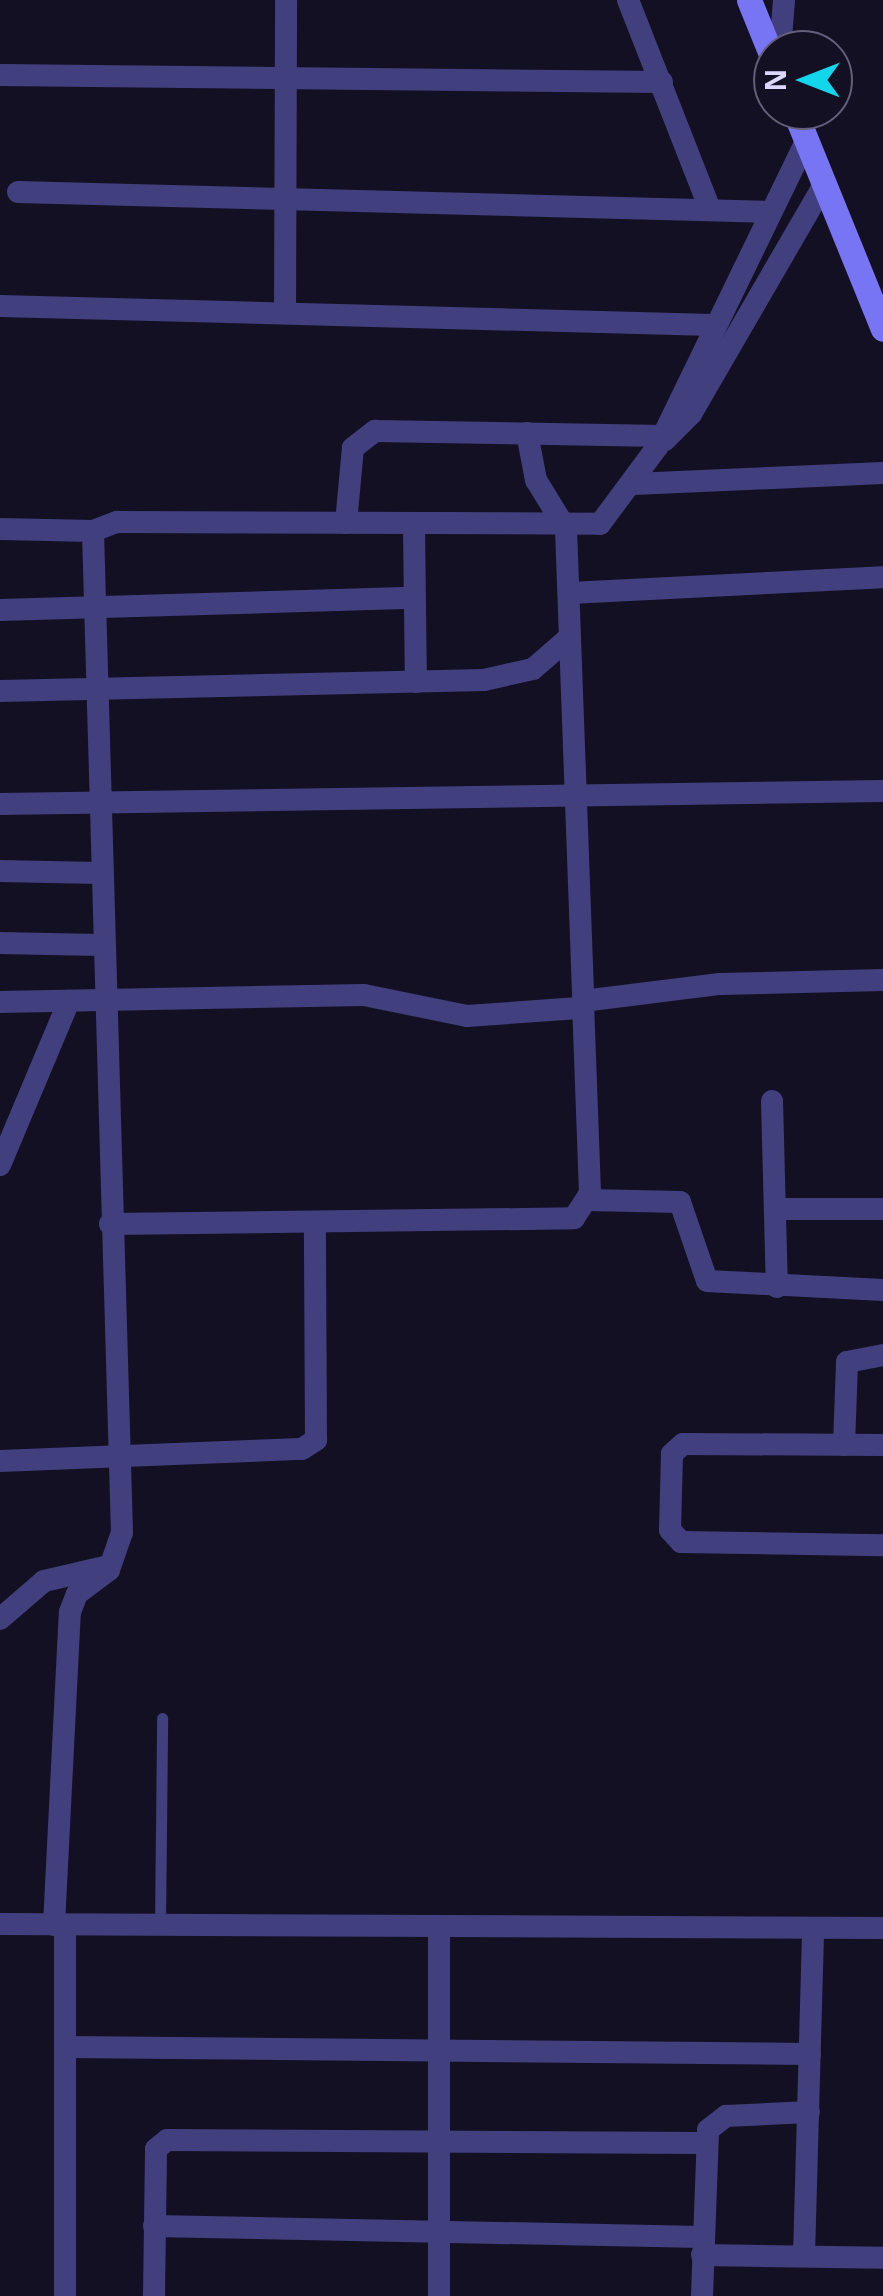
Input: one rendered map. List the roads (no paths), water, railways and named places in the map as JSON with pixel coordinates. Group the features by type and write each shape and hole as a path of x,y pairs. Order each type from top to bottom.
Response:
{"street":[{"path":"285,312 289,200 286,0"},
{"path":"628,0 708,207"},
{"path":"749,0 761,30"},
{"path":"782,30 784,0"},
{"path":"0,75 662,82"},
{"path":"802,130 883,329"},
{"path":"0,530 93,532 117,522 346,523 566,530 600,524 633,484 660,441 712,325 806,141"},
{"path":"346,523 361,436 527,434 660,441 691,414 824,185"},
{"path":"18,192 708,207 770,212"},
{"path":"0,306 712,325"},
{"path":"110,1224 550,1223 574,1218 588,1200 566,530 536,480 527,434"},
{"path":"633,484 883,473"},
{"path":"414,526 416,682"},
{"path":"65,2296 65,2048 60,1925 70,1612 77,1594 112,1566 122,1533 100,1000 93,532"},
{"path":"570,593 883,578"},
{"path":"0,610 412,598"},
{"path":"0,691 416,682 533,669 570,637"},
{"path":"0,804 98,806 883,791"},
{"path":"0,871 99,873"},
{"path":"0,943 99,945"},
{"path":"0,1002 364,995 488,1017 720,984 883,980"},
{"path":"0,1165 70,1001"},
{"path":"772,1102 777,1287"},
{"path":"588,1200 680,1202 697,1273 724,1285 883,1290"},
{"path":"774,1209 883,1209"},
{"path":"0,1460 118,1460 302,1449 316,1440 316,1226"},
{"path":"844,1445 847,1362 883,1355"},
{"path":"883,1445 675,1447 672,1537 883,1544"},
{"path":"0,1619 44,1580 112,1566"},
{"path":"0,1924 883,1928"},
{"path":"439,1927 439,2296"},
{"path":"804,2256 812,1928"},
{"path":"65,2048 810,2054"},
{"path":"702,2296 704,2143 726,2116 809,2112"},
{"path":"154,2296 156,2148 167,2140 704,2143"},
{"path":"154,2226 439,2226 804,2256 883,2258"}],"lane":[{"path":"160,1925 162,1718"}]}
